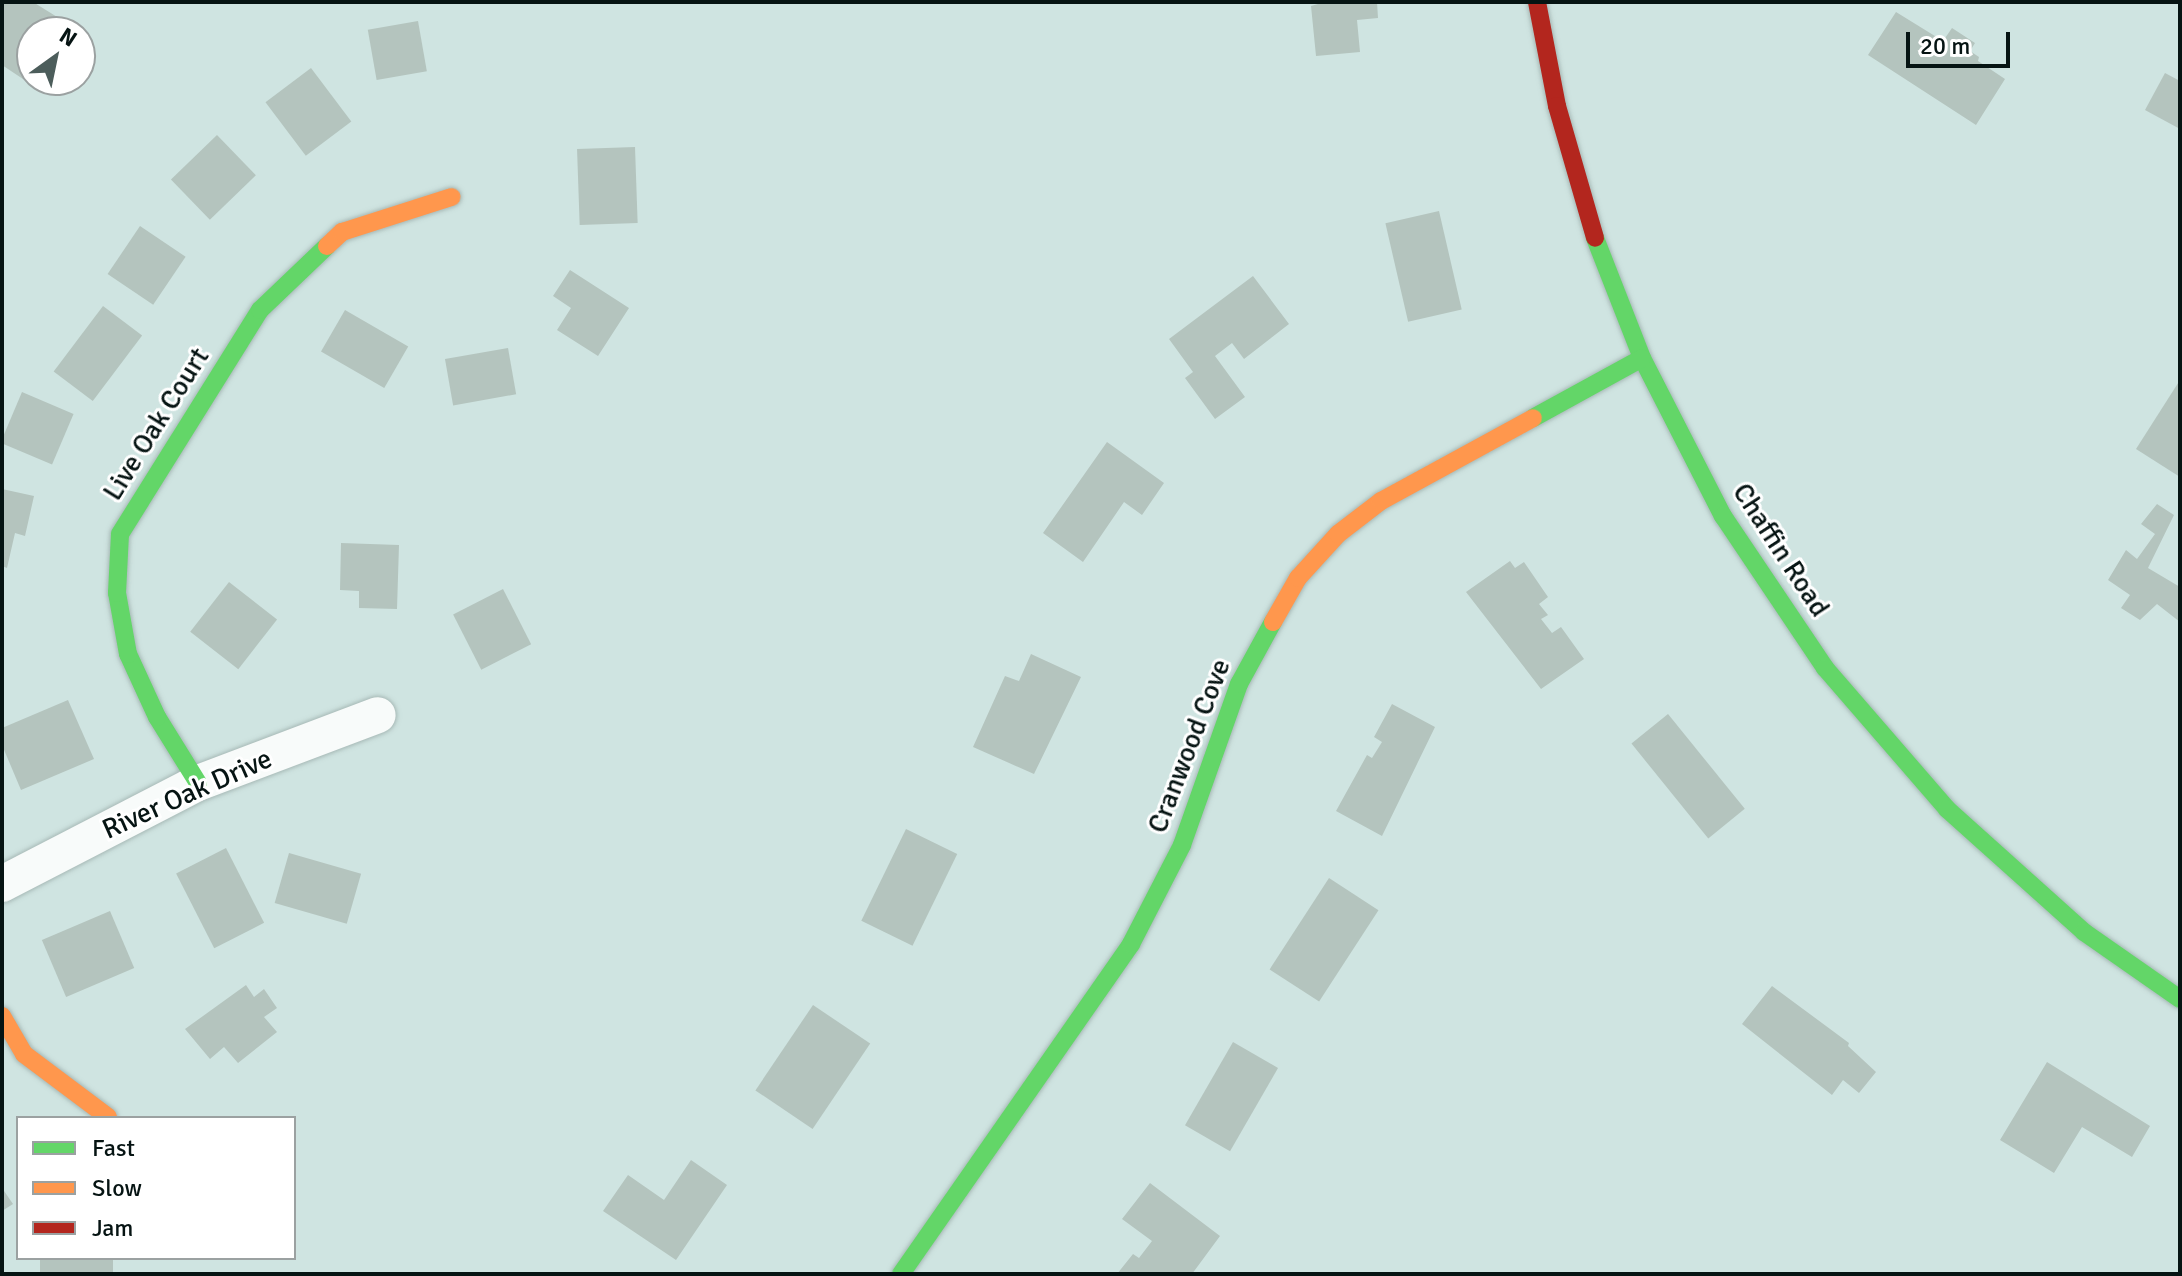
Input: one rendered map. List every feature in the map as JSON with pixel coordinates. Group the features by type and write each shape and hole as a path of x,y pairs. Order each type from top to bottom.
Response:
{"street":[{"name":"Chaffin Road","path":"1537,2 1557,106 1593,232 1642,358 1723,516 1825,668 1947,809 2084,932 2180,999"},
{"name":"Live Oak Court","path":"198,783 157,717 128,654 117,593 120,534 260,310 342,232 452,197"},
{"name":"Cranwood Cove","path":"901,1274 1131,944 1182,845 1239,684 1298,578 1338,534 1381,501 1642,358"},
{"name":"River Oak Drive","path":"2,884 198,783 378,715"},
{"path":"2,1016 24,1054 107,1116"}],"building":[{"path":"2,2 33,2 56,16 16,16 16,74 2,65"},
{"path":"1325,2 1377,2 1378,18 1357,20 1360,52 1316,56 1311,6"},
{"path":"1896,12 1943,41 1952,28 1975,43 1970,51 1979,57 1978,61 2005,79 1976,125 1868,55"},
{"path":"418,21 427,71 377,80 368,30"},
{"path":"311,68 351,122 306,156 265,102"},
{"path":"2165,73 2180,81 2180,129 2145,110"},
{"path":"217,135 256,175 210,220 171,179"},
{"path":"635,147 638,223 580,225 577,149"},
{"path":"1439,211 1462,309 1408,322 1385,223"},
{"path":"140,226 186,257 153,305 108,274"},
{"path":"570,270 629,308 598,356 557,330 571,308 553,296"},
{"path":"1253,276 1289,324 1244,359 1232,343 1215,356 1245,397 1215,419 1185,378 1193,372 1169,339"},
{"path":"103,306 142,335 93,401 54,371"},
{"path":"345,310 408,346 384,388 321,352"},
{"path":"508,348 516,394 453,405 445,359"},
{"path":"2180,380 2180,477 2136,449"},
{"path":"22,392 74,414 52,465 2,443"},
{"path":"1107,442 1164,483 1142,515 1124,502 1083,562 1043,533"},
{"path":"2,489 34,496 25,536 15,533 7,568 2,566"},
{"path":"2157,504 2174,515 2148,568 2180,587 2180,622 2157,604 2140,620 2121,608 2130,595 2108,580 2126,550 2137,559 2155,534 2141,524"},
{"path":"341,543 399,545 397,609 359,608 359,591 340,590"},
{"path":"1510,561 1515,568 1524,562 1548,597 1539,604 1548,615 1541,619 1552,633 1561,627 1584,659 1541,689 1466,592"},
{"path":"229,582 277,620 238,669 190,632"},
{"path":"503,589 531,644 481,670 453,614"},
{"path":"1031,654 1081,677 1034,774 973,747 1005,676 1019,681"},
{"path":"68,700 94,759 21,790 2,745 2,728"},
{"path":"1392,704 1435,727 1382,836 1336,811 1367,755 1372,758 1382,742 1374,737"},
{"path":"1668,714 1745,809 1708,838 1631,744"},
{"path":"906,829 957,854 913,946 861,921"},
{"path":"226,848 264,923 214,948 176,873"},
{"path":"289,853 361,874 347,924 275,903"},
{"path":"1329,878 1378,910 1319,1002 1270,969"},
{"path":"110,911 134,968 66,997 42,940"},
{"path":"246,985 254,997 264,989 277,1008 264,1017 277,1032 238,1063 224,1047 210,1059 185,1029"},
{"path":"1772,986 1849,1043 1848,1046 1876,1072 1859,1093 1843,1080 1832,1095 1742,1024"},
{"path":"813,1005 870,1044 813,1129 755,1090"},
{"path":"1233,1042 1278,1068 1230,1151 1185,1125"},
{"path":"2047,1062 2150,1126 2132,1157 2082,1127 2054,1173 2000,1140"},
{"path":"691,1160 727,1185 676,1260 603,1211 628,1175 664,1200"},
{"path":"1150,1183 1220,1236 1192,1274 1117,1274 1133,1254 1139,1258 1152,1241 1122,1219"},
{"path":"2,1188 13,1204 2,1211"},
{"path":"40,1260 113,1260 113,1274 40,1274"}],"traffic: fast":[{"path":"1595,238 1642,358 1723,516 1825,668 1947,809 2084,932 2180,999"},
{"path":"198,783 157,717 128,654 117,593 120,534 260,310 327,246"},
{"path":"1533,418 1642,358"},
{"path":"901,1274 1131,944 1182,845 1239,684 1273,622"}],"traffic: slow":[{"path":"327,246 342,232 452,197"},
{"path":"1273,622 1298,578 1338,534 1381,501 1533,418"},
{"path":"2,1016 24,1054 107,1116"}],"traffic: jam":[{"path":"1537,2 1557,106 1595,238"}]}
